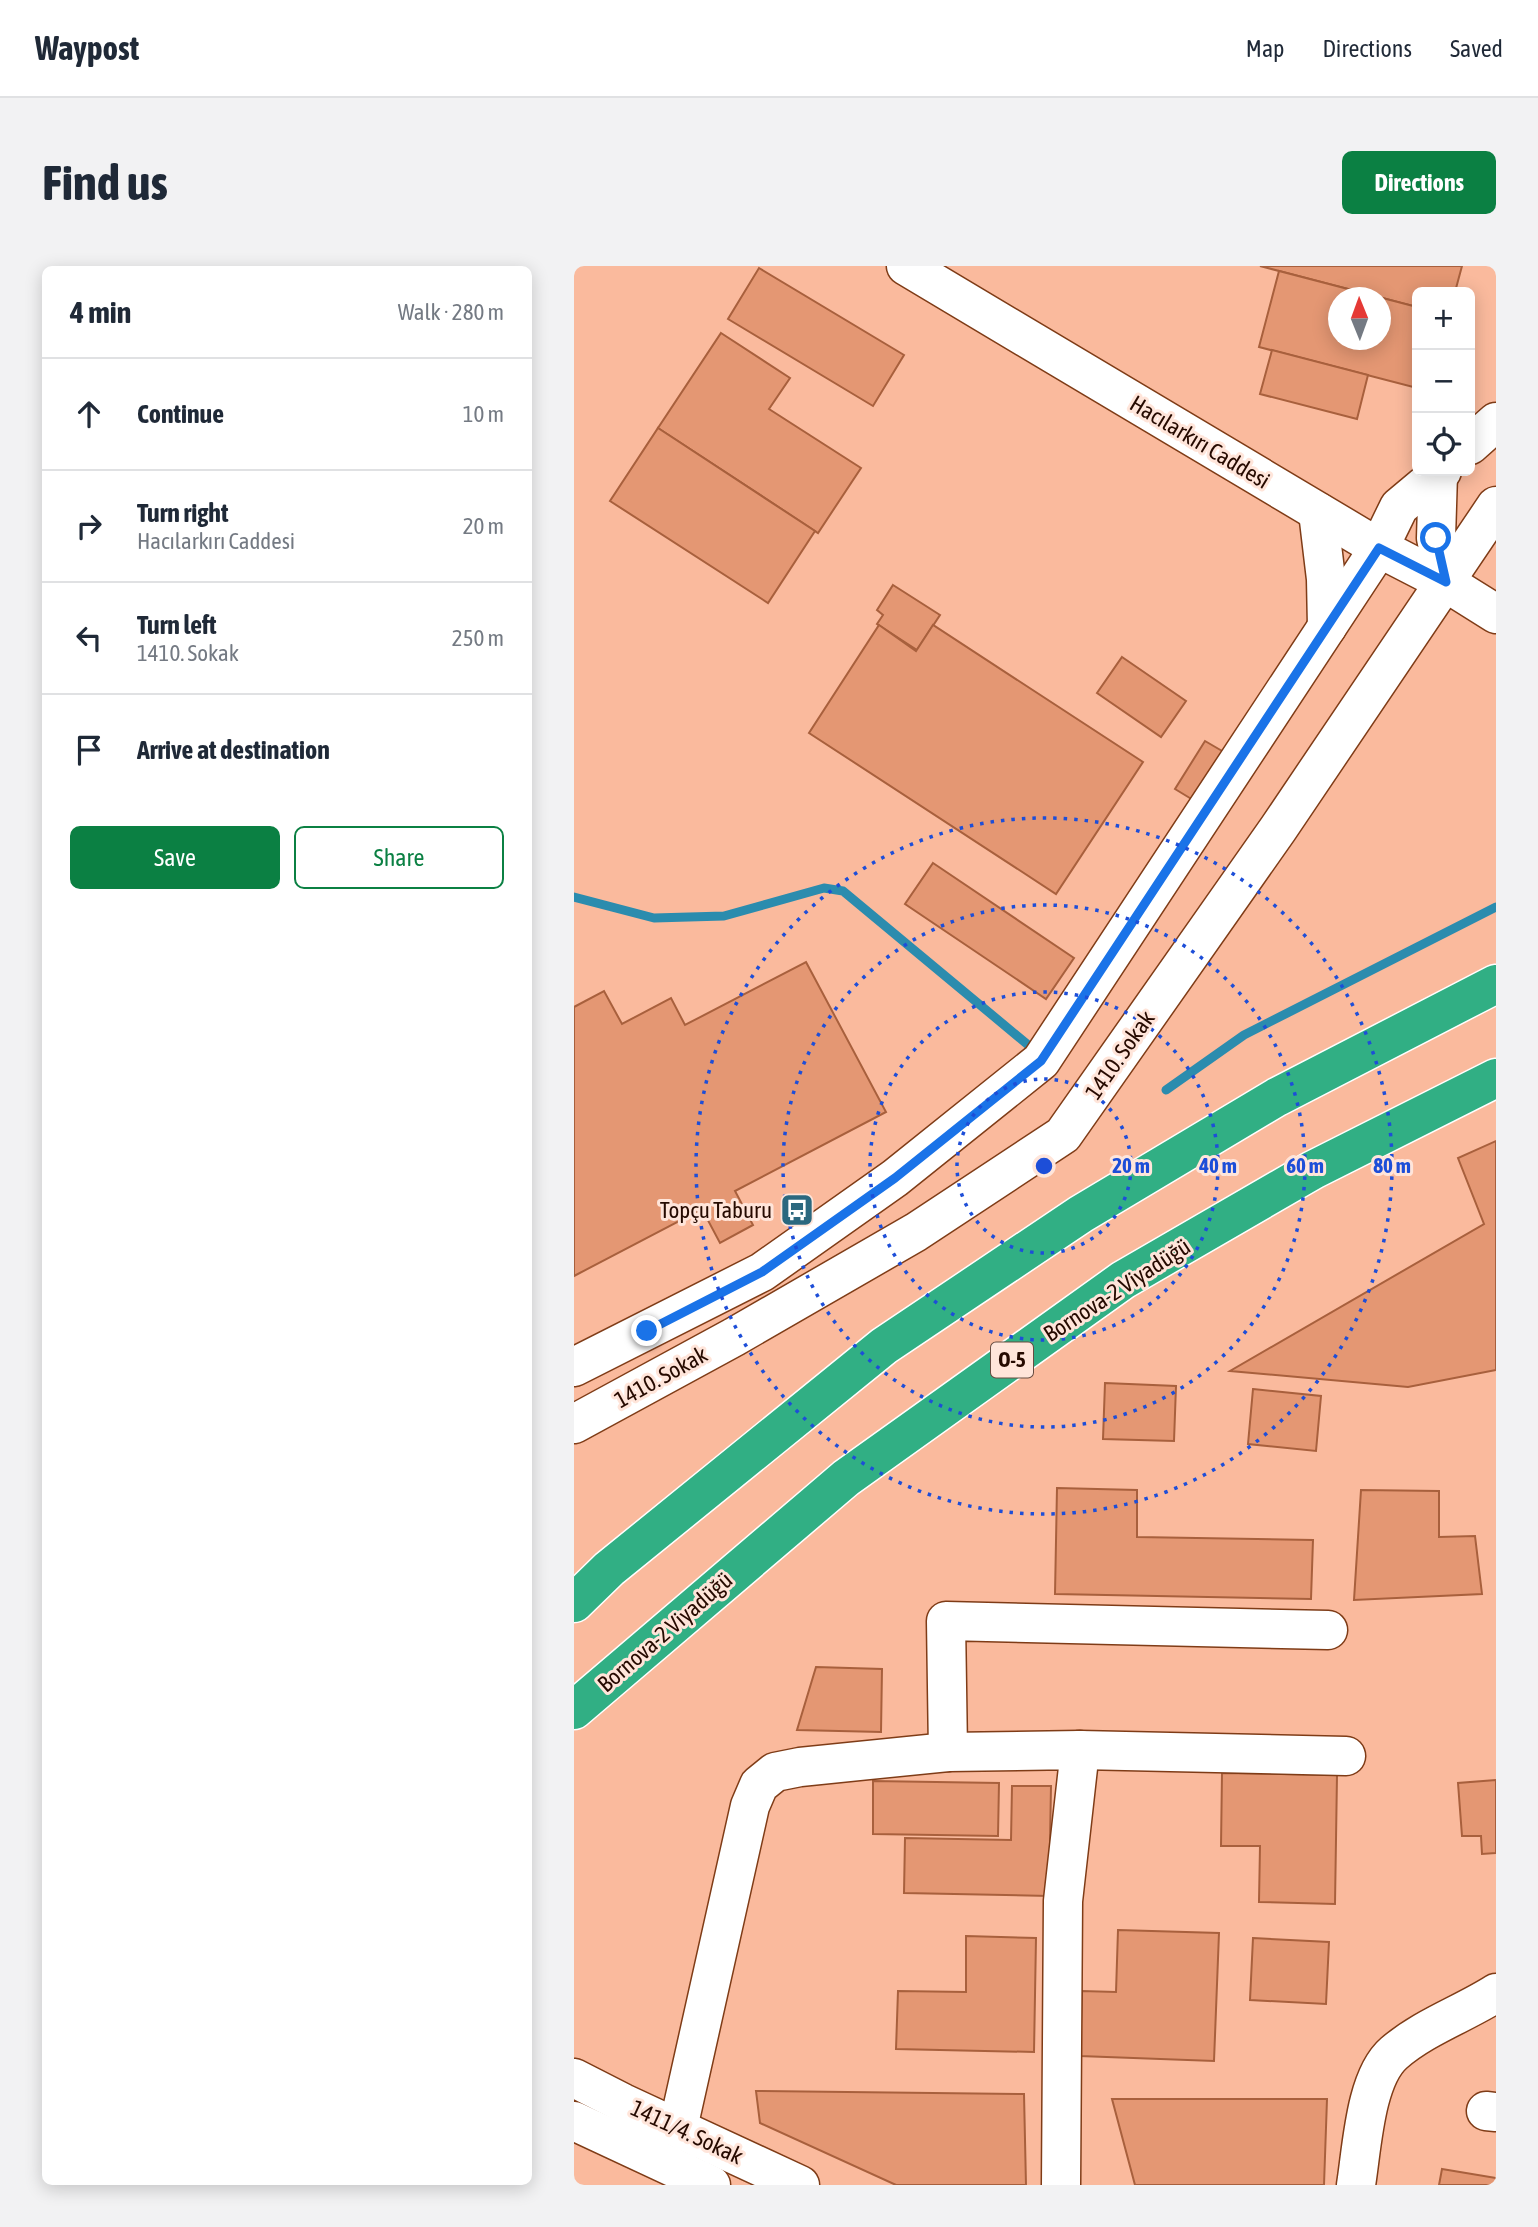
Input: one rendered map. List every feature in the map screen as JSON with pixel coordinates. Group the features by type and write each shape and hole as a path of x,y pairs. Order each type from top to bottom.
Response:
{"highway":[{"path":"574,1603 609,1569 896,1338 1081,1214 1277,1097 1496,984"},
{"name":"Bornova-2 Viyadüğü","path":"574,1710 846,1478 1123,1280 1314,1170 1496,1078"}],"street":[{"name":"Hacılarkırı Caddesi","path":"906,266 1379,548 1446,582 1496,614"},
{"path":"1475,441 1496,422"},
{"name":"1410. Sokak","path":"577,1362 762,1272 895,1178 1041,1061 1379,548 1399,507 1435,476"},
{"path":"1440,476 1436,538 1446,582"},
{"name":"1410. Sokak","path":"574,1424 723,1343 916,1232 1063,1135 1278,829 1496,506"},
{"path":"1318,512 1326,579 1327,627"},
{"path":"948,1752 946,1621 1328,1630"},
{"path":"1060,2185 1063,1901 1080,1750"},
{"path":"678,2128 750,1807 759,1785 775,1772 948,1752 1080,1750 1346,1756"},
{"path":"1356,2185 1368,2106 1375,2081 1392,2054 1437,2025 1473,2008 1496,1993"},
{"name":"1411/4. Sokak","path":"574,2078 800,2185"},
{"name":"1411/4. Sokak","path":"574,2121 711,2185"}],"building":[{"path":"1260,266 1462,266 1456,287 1412,287 1412,306 1391,300 1391,287 1340,287"},
{"path":"759,268 904,355 873,406 728,319"},
{"path":"1279,271 1340,287 1328,287 1328,350 1391,350 1391,300 1412,306 1412,387 1259,347"},
{"path":"721,333 790,378 769,409 861,468 818,533 658,428"},
{"path":"1272,350 1368,375 1357,419 1260,394"},
{"path":"658,428 815,531 768,603 610,501"},
{"path":"893,585 940,615 917,650 877,624 883,615 877,610"},
{"path":"879,625 916,651 933,625 1143,762 1056,894 809,733"},
{"path":"1122,657 1186,701 1161,737 1097,693"},
{"path":"1205,741 1229,755 1198,803 1175,789"},
{"path":"933,863 1074,958 1046,999 905,904"},
{"path":"806,962 886,1112 735,1191 753,1225 720,1243 702,1209 574,1276 574,1007 604,991 622,1024 671,998 685,1025"},
{"path":"1496,1141 1496,1370 1408,1387 1230,1371 1484,1224 1458,1158"},
{"path":"1105,1383 1176,1386 1174,1441 1103,1439"},
{"path":"1253,1389 1321,1396 1316,1451 1248,1444"},
{"path":"1057,1488 1137,1490 1137,1537 1313,1540 1311,1599 1055,1594"},
{"path":"1361,1490 1439,1491 1439,1537 1475,1536 1482,1594 1354,1600"},
{"path":"816,1667 882,1669 881,1732 797,1730"},
{"path":"1222,1773 1337,1775 1335,1904 1259,1902 1260,1846 1221,1846"},
{"path":"1496,1780 1496,1853 1482,1854 1481,1836 1462,1836 1458,1783"},
{"path":"873,1781 999,1783 998,1836 873,1834"},
{"path":"1012,1786 1051,1786 1049,1896 904,1893 905,1838 1011,1840"},
{"path":"1118,1930 1219,1933 1214,2061 1080,2056 1082,1991 1116,1992"},
{"path":"966,1936 1036,1938 1034,2052 896,2049 898,1991 966,1992"},
{"path":"1253,1938 1329,1942 1326,2004 1250,2000"},
{"path":"756,2091 1024,2094 1026,2185 896,2185 760,2123"},
{"path":"1112,2099 1327,2099 1324,2185 1135,2185"},
{"path":"1442,2169 1496,2178 1496,2185 1439,2185"}],"waterway":[{"path":"574,897 654,918 724,916 824,888 843,891 1033,1049"},
{"path":"1166,1090 1244,1035 1496,907"}],"place":[{"name":"Topçu Taburu","path":"797,1210"}],"route":[{"path":"647,1331 762,1272 895,1178 1041,1061 1379,548 1446,582 1436,538"}]}
